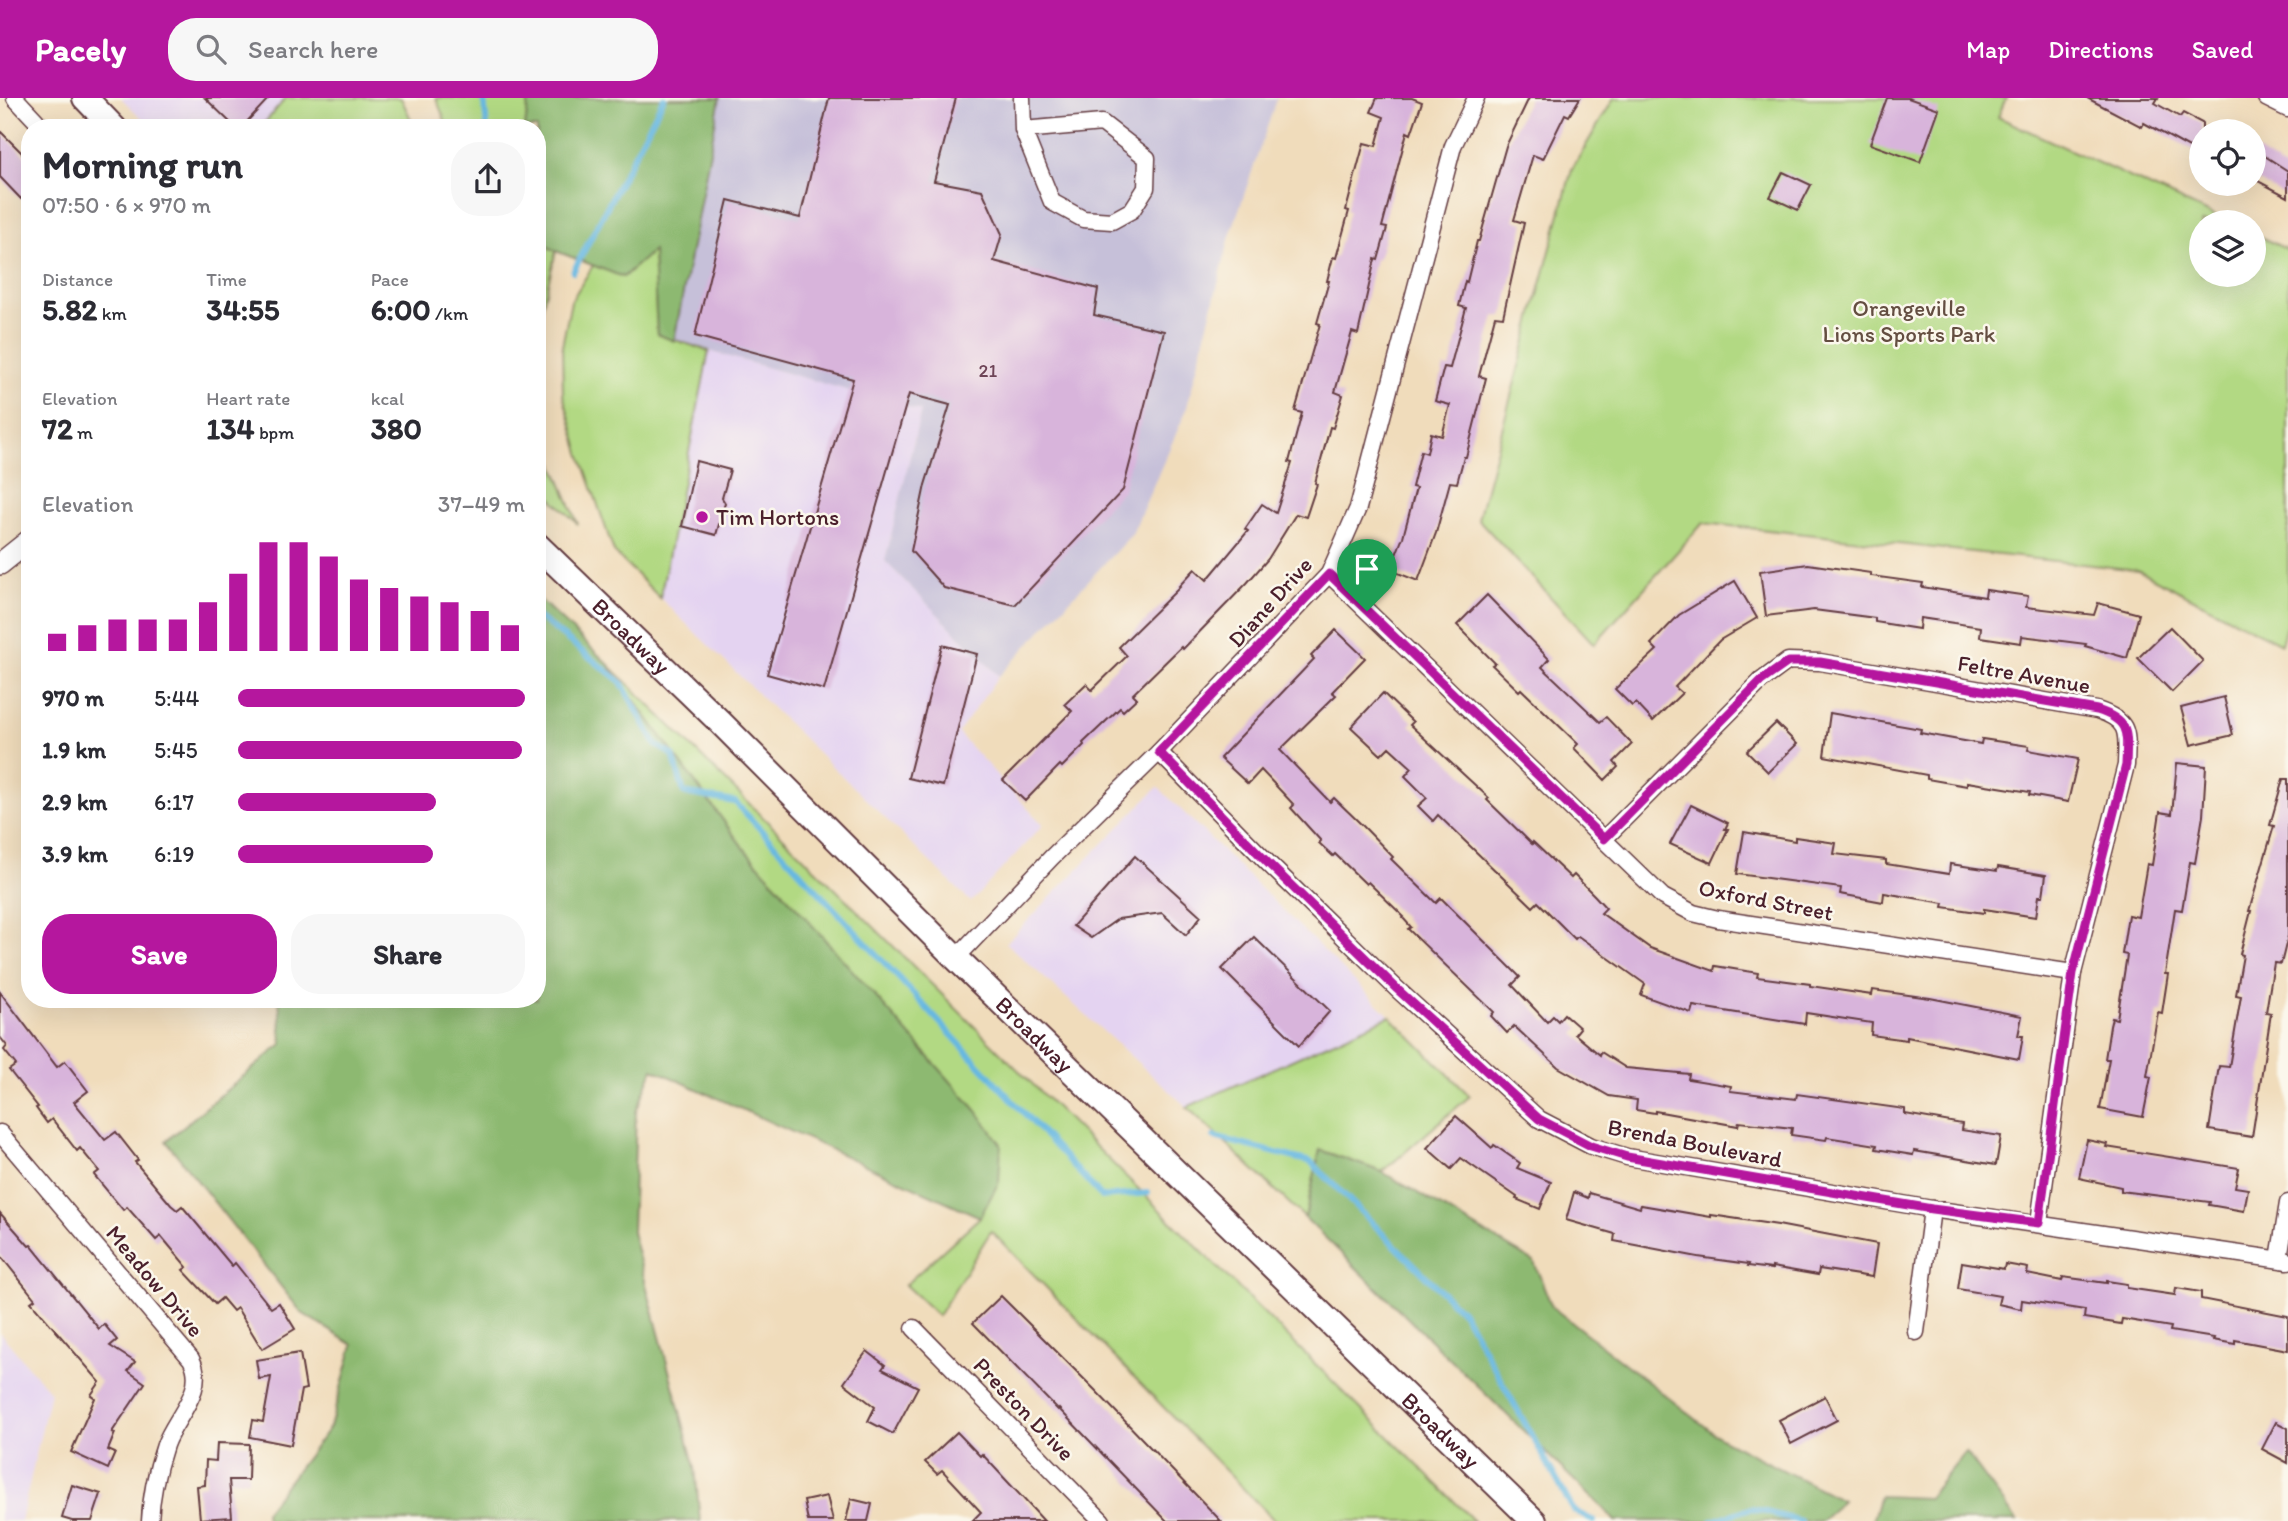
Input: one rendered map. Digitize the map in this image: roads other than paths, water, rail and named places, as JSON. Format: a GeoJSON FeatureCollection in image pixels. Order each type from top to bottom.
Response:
{"type":"FeatureCollection","features":[{"type":"Feature","properties":{"kind":"main road"},"geometry":{"type":"LineString","coordinates":[[85,98],[105,119]]}},
{"type":"Feature","properties":{"kind":"main road","name":"Broadway"},"geometry":{"type":"LineString","coordinates":[[546,554],[1534,1521]]}},
{"type":"Feature","properties":{"kind":"street"},"geometry":{"type":"LineString","coordinates":[[15,98],[35,119]]}},
{"type":"Feature","properties":{"kind":"street"},"geometry":{"type":"LineString","coordinates":[[1023,98],[1023,130],[1052,202],[1083,219],[1112,221],[1132,210],[1146,188],[1147,158],[1102,122],[1023,130]]}},
{"type":"Feature","properties":{"kind":"street","name":"Diane Drive"},"geometry":{"type":"LineString","coordinates":[[956,958],[1329,574],[1358,508],[1454,146],[1476,98]]}},
{"type":"Feature","properties":{"kind":"street"},"geometry":{"type":"LineString","coordinates":[[2266,98],[2288,109]]}},
{"type":"Feature","properties":{"kind":"street"},"geometry":{"type":"LineString","coordinates":[[0,564],[21,547]]}},
{"type":"Feature","properties":{"kind":"street","name":"Oxford Street"},"geometry":{"type":"LineString","coordinates":[[1329,574],[1663,897],[1693,913],[1717,919],[2073,973]]}},
{"type":"Feature","properties":{"kind":"street","name":"Feltre Avenue"},"geometry":{"type":"LineString","coordinates":[[1604,839],[1761,681],[1788,662],[1820,662],[2097,710],[2111,715],[2123,725],[2127,743],[2126,765],[2073,973],[2039,1223]]}},
{"type":"Feature","properties":{"kind":"street","name":"Brenda Boulevard"},"geometry":{"type":"LineString","coordinates":[[1159,752],[1397,989],[1539,1119],[1591,1146],[1627,1157],[1932,1209],[2283,1260]]}},
{"type":"Feature","properties":{"kind":"street","name":"Meadow Drive"},"geometry":{"type":"LineString","coordinates":[[0,1133],[182,1348],[197,1370],[196,1381],[187,1404],[166,1443],[151,1496],[150,1521]]}},
{"type":"Feature","properties":{"kind":"street"},"geometry":{"type":"LineString","coordinates":[[2283,1260],[2288,1203]]}},
{"type":"Feature","properties":{"kind":"street"},"geometry":{"type":"LineString","coordinates":[[1916,1332],[1932,1209]]}},
{"type":"Feature","properties":{"kind":"street","name":"Preston Drive"},"geometry":{"type":"LineString","coordinates":[[914,1328],[1102,1521]]}},
{"type":"Feature","properties":{"kind":"waterway"},"geometry":{"type":"LineString","coordinates":[[484,98],[486,119]]}},
{"type":"Feature","properties":{"kind":"waterway"},"geometry":{"type":"LineString","coordinates":[[573,272],[664,98]]}},
{"type":"Feature","properties":{"kind":"waterway"},"geometry":{"type":"LineString","coordinates":[[546,623],[621,682],[656,745],[673,755],[684,793],[735,802],[1102,1197],[1148,1193]]}},
{"type":"Feature","properties":{"kind":"waterway"},"geometry":{"type":"LineString","coordinates":[[1214,1137],[1311,1162],[1464,1314],[1574,1511],[1594,1521]]}},
{"type":"Feature","properties":{"kind":"waterway"},"geometry":{"type":"LineString","coordinates":[[1712,1521],[1751,1508],[1800,1521]]}},
{"type":"Feature","properties":{"kind":"place","name":"Tim Hortons"},"geometry":{"type":"Point","coordinates":[702,517]}},
{"type":"Feature","properties":{"kind":"park label","name":"Orangeville Lions Sports Park"},"geometry":{"type":"Point","coordinates":[1909,321]}}]}
